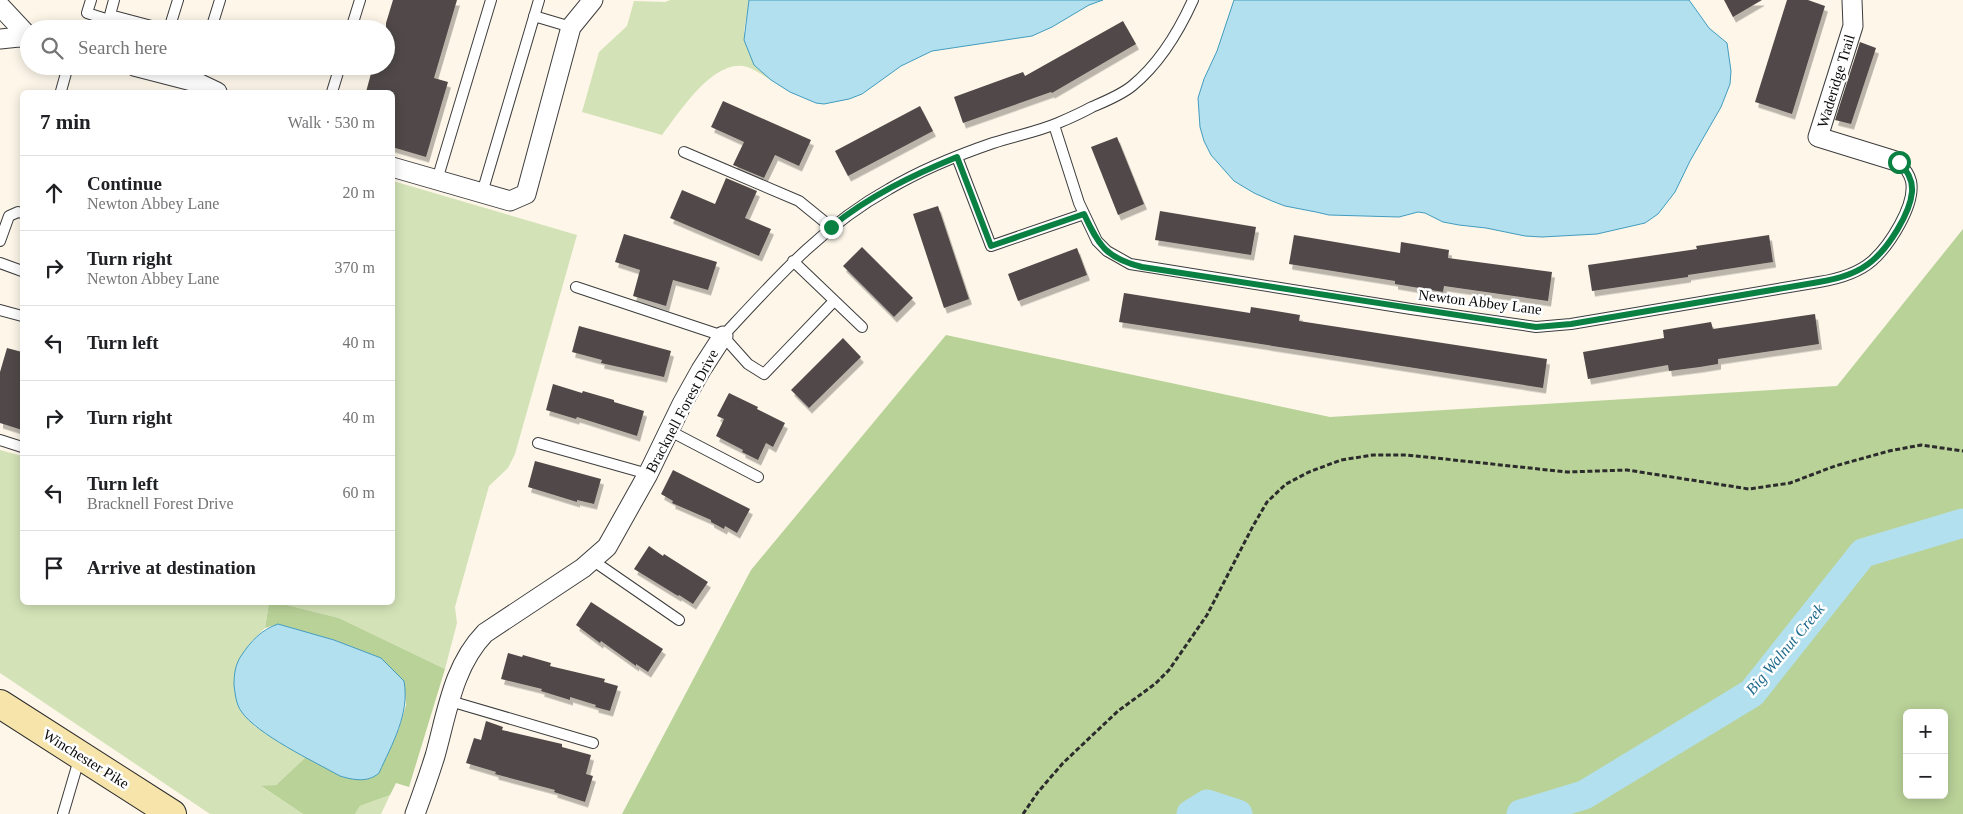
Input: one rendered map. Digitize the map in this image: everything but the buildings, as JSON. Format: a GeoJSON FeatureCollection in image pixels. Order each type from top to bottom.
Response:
{"type":"FeatureCollection","features":[{"type":"Feature","properties":{"kind":"main road","name":"Winchester Pike"},"geometry":{"type":"LineString","coordinates":[[1,707],[81,755],[172,814]]}},
{"type":"Feature","properties":{"kind":"street"},"geometry":{"type":"LineString","coordinates":[[395,168],[510,201],[526,194],[571,27],[593,0]]}},
{"type":"Feature","properties":{"kind":"street","name":"Waderidge Trail"},"geometry":{"type":"LineString","coordinates":[[1852,0],[1853,26],[1818,138],[1899,162]]}},
{"type":"Feature","properties":{"kind":"street"},"geometry":{"type":"LineString","coordinates":[[0,6],[20,28]]}},
{"type":"Feature","properties":{"kind":"street"},"geometry":{"type":"LineString","coordinates":[[0,39],[20,37]]}},
{"type":"Feature","properties":{"kind":"street"},"geometry":{"type":"LineString","coordinates":[[174,75],[197,80],[214,90]]}},
{"type":"Feature","properties":{"kind":"street","name":"Bracknell Forest Drive"},"geometry":{"type":"LineString","coordinates":[[415,814],[434,758],[455,684],[473,646],[484,633],[592,560],[606,547],[648,474],[701,370],[723,336]]}},
{"type":"Feature","properties":{"kind":"lane"},"geometry":{"type":"LineString","coordinates":[[91,0],[87,13],[105,20]]}},
{"type":"Feature","properties":{"kind":"lane"},"geometry":{"type":"LineString","coordinates":[[108,20],[114,0]]}},
{"type":"Feature","properties":{"kind":"lane"},"geometry":{"type":"LineString","coordinates":[[172,20],[178,0]]}},
{"type":"Feature","properties":{"kind":"lane"},"geometry":{"type":"LineString","coordinates":[[214,20],[220,0]]}},
{"type":"Feature","properties":{"kind":"lane"},"geometry":{"type":"LineString","coordinates":[[354,20],[360,0]]}},
{"type":"Feature","properties":{"kind":"lane"},"geometry":{"type":"LineString","coordinates":[[437,180],[490,0]]}},
{"type":"Feature","properties":{"kind":"lane"},"geometry":{"type":"LineString","coordinates":[[482,193],[538,0]]}},
{"type":"Feature","properties":{"kind":"lane","name":"Bracknell Forest Drive"},"geometry":{"type":"LineString","coordinates":[[723,336],[793,261],[846,215],[925,170],[992,144],[1054,124],[1106,102],[1132,86],[1160,57],[1182,26],[1193,0]]}},
{"type":"Feature","properties":{"kind":"lane"},"geometry":{"type":"LineString","coordinates":[[534,16],[571,27]]}},
{"type":"Feature","properties":{"kind":"lane"},"geometry":{"type":"LineString","coordinates":[[63,90],[66,75]]}},
{"type":"Feature","properties":{"kind":"lane"},"geometry":{"type":"LineString","coordinates":[[333,90],[337,75]]}},
{"type":"Feature","properties":{"kind":"lane","name":"Newton Abbey Lane"},"geometry":{"type":"LineString","coordinates":[[1054,124],[1084,214],[1097,241],[1118,259],[1142,267],[1536,327],[1571,324],[1810,284],[1854,273],[1872,261],[1888,243],[1901,222],[1910,201],[1911,181],[1907,170],[1899,162]]}},
{"type":"Feature","properties":{"kind":"lane"},"geometry":{"type":"LineString","coordinates":[[684,152],[799,201],[831,227]]}},
{"type":"Feature","properties":{"kind":"lane"},"geometry":{"type":"LineString","coordinates":[[957,157],[991,246],[1084,214]]}},
{"type":"Feature","properties":{"kind":"lane"},"geometry":{"type":"LineString","coordinates":[[0,241],[9,216],[20,212]]}},
{"type":"Feature","properties":{"kind":"lane"},"geometry":{"type":"LineString","coordinates":[[793,261],[862,327]]}},
{"type":"Feature","properties":{"kind":"lane"},"geometry":{"type":"LineString","coordinates":[[0,263],[20,270]]}},
{"type":"Feature","properties":{"kind":"lane"},"geometry":{"type":"LineString","coordinates":[[576,287],[723,336],[748,364],[764,374],[834,301]]}},
{"type":"Feature","properties":{"kind":"lane"},"geometry":{"type":"LineString","coordinates":[[0,310],[20,315]]}},
{"type":"Feature","properties":{"kind":"lane"},"geometry":{"type":"LineString","coordinates":[[670,431],[758,477]]}},
{"type":"Feature","properties":{"kind":"lane"},"geometry":{"type":"LineString","coordinates":[[0,440],[20,446]]}},
{"type":"Feature","properties":{"kind":"lane"},"geometry":{"type":"LineString","coordinates":[[538,443],[648,474]]}},
{"type":"Feature","properties":{"kind":"lane"},"geometry":{"type":"LineString","coordinates":[[592,560],[679,620]]}},
{"type":"Feature","properties":{"kind":"lane"},"geometry":{"type":"LineString","coordinates":[[450,701],[593,743]]}},
{"type":"Feature","properties":{"kind":"lane"},"geometry":{"type":"LineString","coordinates":[[63,814],[81,755]]}},
{"type":"Feature","properties":{"kind":"path"},"geometry":{"type":"LineString","coordinates":[[1023,814],[1038,792],[1063,763],[1118,711],[1155,684],[1169,670],[1207,615],[1267,502],[1286,484],[1310,472],[1349,459],[1373,455],[1407,455],[1567,472],[1627,470],[1749,489],[1790,483],[1834,466],[1921,445],[1963,451]]}},
{"type":"Feature","properties":{"kind":"green space"},"geometry":{"type":"Polygon","coordinates":[[[670,0],[749,0],[744,31],[754,65],[771,80],[747,67],[735,66],[722,70],[699,89],[662,135],[582,112],[599,52],[627,26],[634,1],[665,2],[670,0]]]}},
{"type":"Feature","properties":{"kind":"green space"},"geometry":{"type":"Polygon","coordinates":[[[395,182],[577,235],[515,454],[508,468],[489,486],[455,607],[457,623],[445,669],[339,618],[287,605],[395,605],[395,182]]]}},
{"type":"Feature","properties":{"kind":"green space"},"geometry":{"type":"Polygon","coordinates":[[[1963,229],[1963,814],[622,814],[751,570],[946,335],[1330,417],[1837,386],[1963,229]]]}},
{"type":"Feature","properties":{"kind":"green space"},"geometry":{"type":"Polygon","coordinates":[[[0,450],[20,455],[20,605],[269,605],[265,628],[250,643],[254,726],[306,757],[276,785],[262,787],[303,814],[210,814],[0,673],[0,450]]]}},
{"type":"Feature","properties":{"kind":"green space"},"geometry":{"type":"Polygon","coordinates":[[[269,605],[287,605],[339,618],[445,669],[409,787],[396,783],[390,795],[360,806],[355,814],[303,814],[261,786],[276,785],[306,757],[350,779],[370,779],[379,773],[399,729],[406,705],[404,681],[381,658],[334,640],[278,624],[265,628],[269,605]]]}},
{"type":"Feature","properties":{"kind":"green space"},"geometry":{"type":"Polygon","coordinates":[[[390,795],[381,814],[355,814],[360,806],[390,795]]]}},
{"type":"Feature","properties":{"kind":"water"},"geometry":{"type":"Polygon","coordinates":[[[749,0],[1103,0],[1089,5],[1052,27],[1032,36],[932,51],[901,66],[862,94],[849,99],[824,104],[816,103],[790,92],[771,80],[754,65],[744,40],[749,0]]]}},
{"type":"Feature","properties":{"kind":"water"},"geometry":{"type":"Polygon","coordinates":[[[1234,0],[1689,0],[1709,28],[1727,43],[1731,71],[1730,84],[1721,107],[1690,161],[1675,192],[1658,214],[1645,223],[1597,234],[1542,237],[1525,236],[1443,222],[1425,213],[1418,212],[1399,217],[1329,215],[1285,206],[1254,193],[1234,181],[1211,155],[1204,141],[1200,127],[1198,98],[1204,79],[1217,51],[1234,0]]]}},
{"type":"Feature","properties":{"kind":"water"},"geometry":{"type":"Polygon","coordinates":[[[278,624],[334,640],[381,658],[404,681],[404,705],[399,728],[379,773],[375,776],[360,780],[340,776],[272,738],[249,720],[239,708],[234,685],[237,663],[257,637],[266,629],[278,624]]]}},
{"type":"Feature","properties":{"kind":"waterway","name":"Big Walnut Creek"},"geometry":{"type":"LineString","coordinates":[[1521,814],[1584,795],[1752,693],[1863,553],[1963,523]]}},
{"type":"Feature","properties":{"kind":"waterway","name":"Big Walnut Creek"},"geometry":{"type":"LineString","coordinates":[[1191,814],[1207,804],[1238,814]]}},
{"type":"Feature","properties":{"kind":"route"},"geometry":{"type":"LineString","coordinates":[[831,227],[846,215],[889,189],[925,170],[957,157],[991,246],[1084,214],[1097,241],[1107,251],[1118,259],[1142,267],[1536,327],[1571,324],[1832,280],[1854,273],[1872,261],[1888,243],[1901,222],[1910,201],[1911,181],[1907,170],[1899,162]]}}]}
